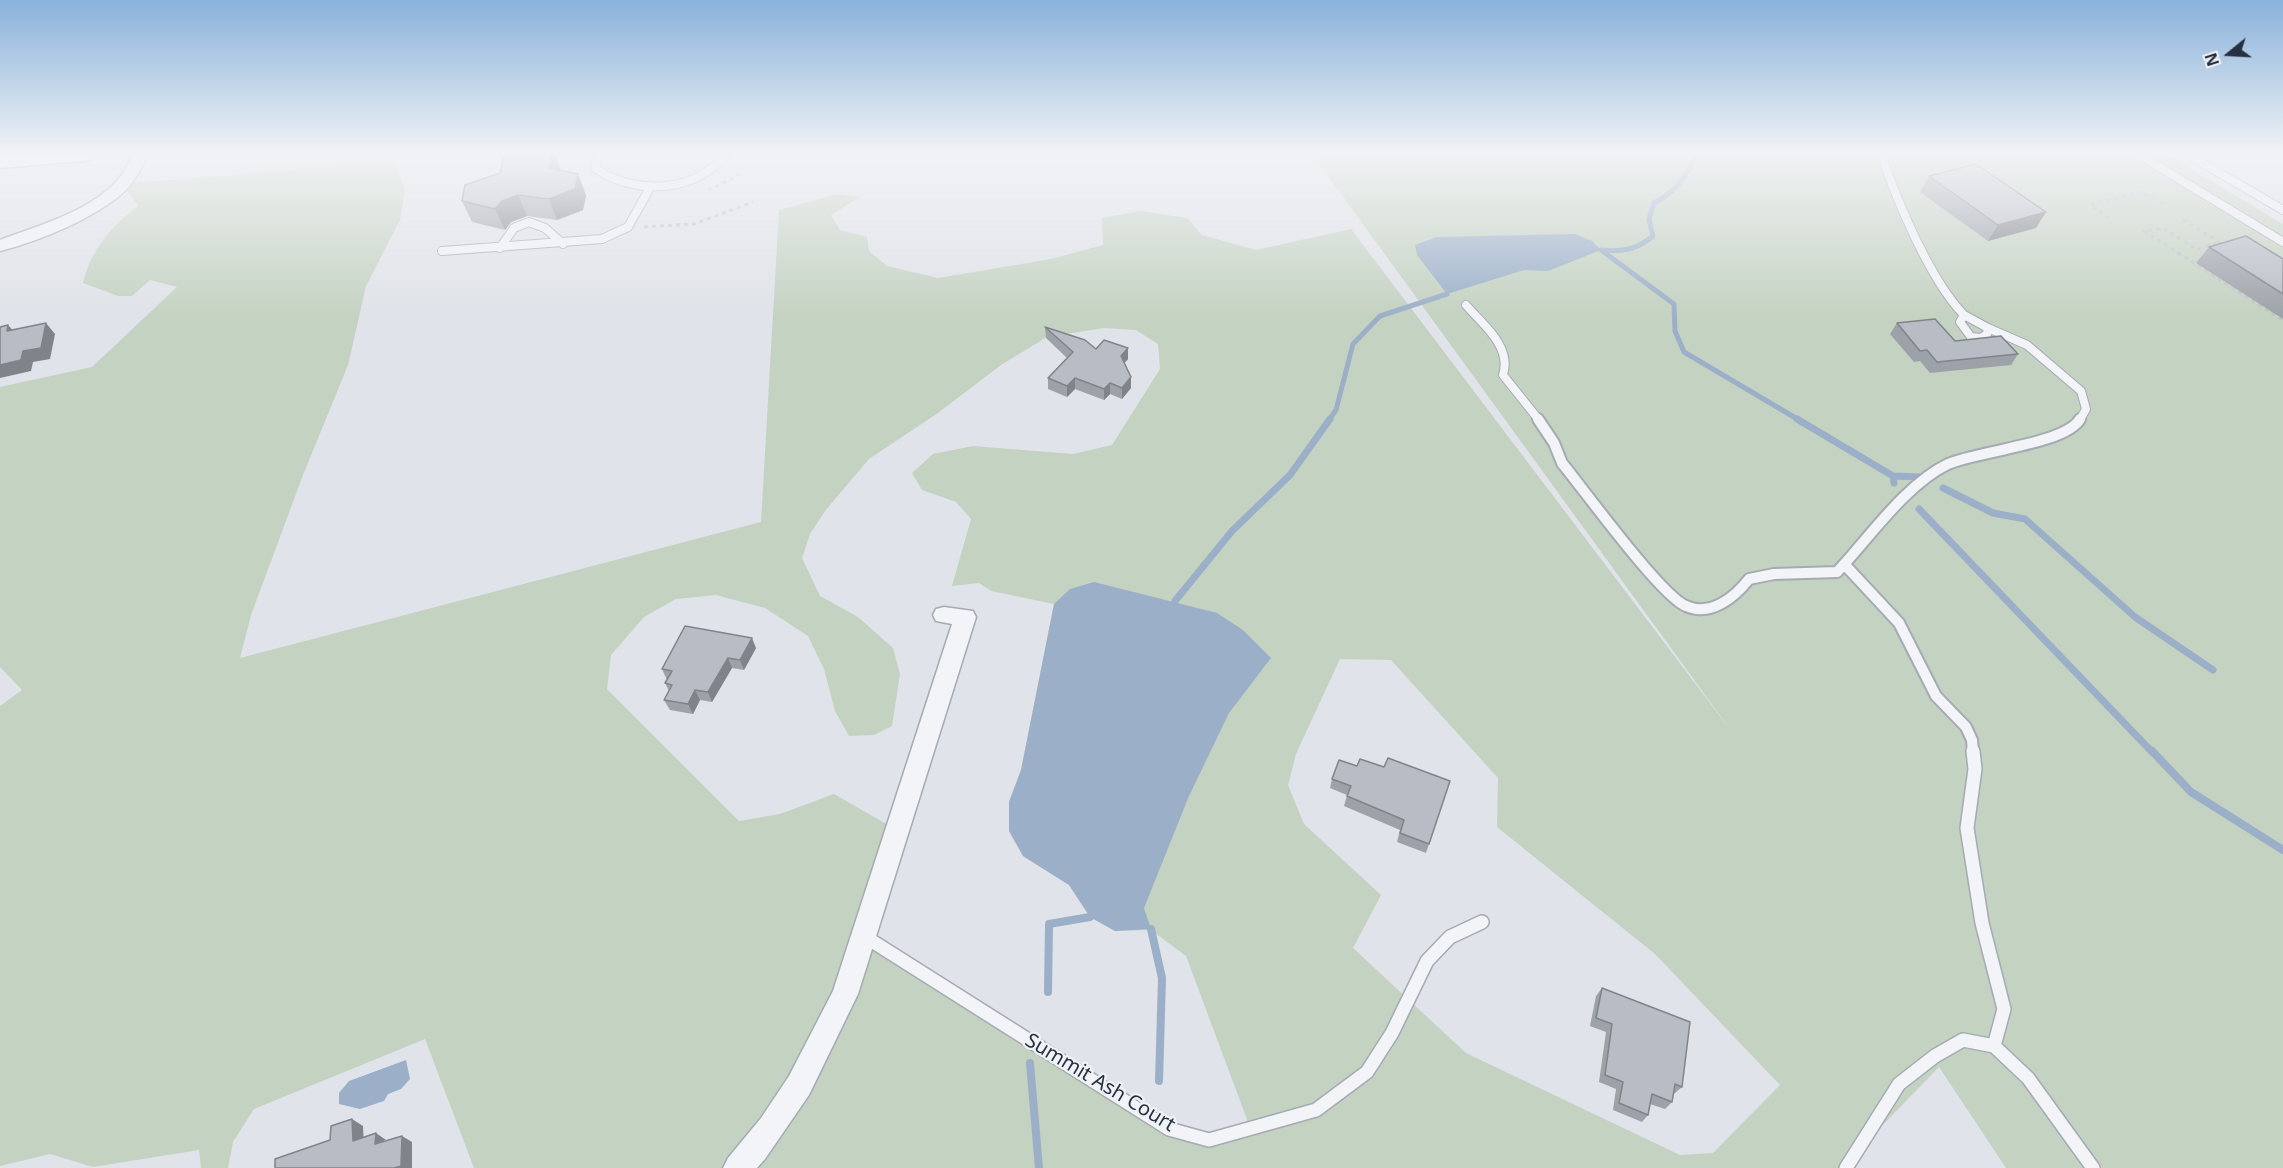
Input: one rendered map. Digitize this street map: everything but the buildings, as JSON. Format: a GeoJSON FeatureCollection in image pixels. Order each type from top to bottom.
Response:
{"type":"FeatureCollection","features":[{"type":"Feature","properties":{"kind":"street"},"geometry":{"type":"LineString","coordinates":[[0,246],[87,209]]}},
{"type":"Feature","properties":{"kind":"street"},"geometry":{"type":"LineString","coordinates":[[738,1168],[784,1109],[819,1052],[845,994],[965,617],[944,615]]}},
{"type":"Feature","properties":{"kind":"lane"},"geometry":{"type":"LineString","coordinates":[[442,250],[563,244],[602,239],[628,227],[638,209]]}},
{"type":"Feature","properties":{"kind":"lane"},"geometry":{"type":"LineString","coordinates":[[1467,305],[1507,354],[1508,366],[1503,375],[1536,415],[1554,442],[1562,463],[1662,586],[1685,606],[1702,610],[1736,596],[1749,579],[1774,574],[1822,575],[1837,572],[1918,484],[1949,464],[2055,436],[2077,425],[2086,409],[2081,391],[2027,345],[1988,328],[1979,320],[1964,315],[1935,273],[1906,209]]}},
{"type":"Feature","properties":{"kind":"lane"},"geometry":{"type":"LineString","coordinates":[[2228,209],[2283,242]]}},
{"type":"Feature","properties":{"kind":"lane"},"geometry":{"type":"LineString","coordinates":[[500,248],[510,229],[519,224],[533,223],[543,225],[563,244]]}},
{"type":"Feature","properties":{"kind":"lane"},"geometry":{"type":"LineString","coordinates":[[1964,315],[1959,322],[1971,337],[1981,338],[1987,334],[1988,328]]}},
{"type":"Feature","properties":{"kind":"lane"},"geometry":{"type":"LineString","coordinates":[[1845,565],[1899,623],[1913,656],[1936,696],[1966,727],[1972,740],[1975,770],[1967,828],[1982,923],[2004,1009],[1994,1046]]}},
{"type":"Feature","properties":{"kind":"lane","name":"Summit Ash Court"},"geometry":{"type":"LineString","coordinates":[[864,936],[1169,1129],[1209,1140],[1316,1110],[1367,1072],[1392,1033],[1427,961],[1450,937],[1482,922]]}},
{"type":"Feature","properties":{"kind":"lane"},"geometry":{"type":"LineString","coordinates":[[1846,1168],[1899,1084],[1935,1056],[1963,1040],[1994,1046],[2028,1078],[2093,1168]]}},
{"type":"Feature","properties":{"kind":"path"},"geometry":{"type":"LineString","coordinates":[[628,227],[694,224],[736,209]]}},
{"type":"Feature","properties":{"kind":"path"},"geometry":{"type":"LineString","coordinates":[[2095,209],[2109,218]]}},
{"type":"Feature","properties":{"kind":"path"},"geometry":{"type":"LineString","coordinates":[[2183,220],[2217,243],[2230,248]]}},
{"type":"Feature","properties":{"kind":"path"},"geometry":{"type":"LineString","coordinates":[[2217,243],[2196,249],[2163,228],[2144,231],[2283,320]]}},
{"type":"Feature","properties":{"kind":"green space"},"geometry":{"type":"Polygon","coordinates":[[[135,209],[402,209],[400,220],[366,286],[348,365],[303,475],[251,615],[240,658],[761,522],[779,210],[841,209],[831,215],[840,230],[867,237],[869,251],[887,266],[938,278],[1051,259],[1103,245],[1102,218],[1141,211],[1187,218],[1202,235],[1256,250],[1351,229],[1732,732],[1352,209],[2257,209],[2283,224],[2283,1168],[2006,1168],[1939,1067],[1841,1168],[474,1168],[425,1039],[254,1109],[233,1142],[228,1168],[201,1168],[199,1150],[93,1167],[50,1154],[0,1166],[0,706],[22,690],[0,667],[0,387],[92,367],[177,287],[150,280],[132,296],[118,296],[83,283],[91,260],[103,240],[135,209]],[[1104,328],[1047,337],[1001,365],[938,413],[869,459],[825,511],[810,534],[802,558],[820,596],[858,617],[893,648],[900,674],[892,726],[874,735],[849,736],[835,711],[824,669],[808,636],[765,608],[716,595],[676,599],[644,617],[611,655],[607,689],[739,821],[780,814],[834,794],[897,830],[864,936],[1169,1129],[1209,1140],[1251,1130],[1186,956],[1151,930],[1115,931],[1090,917],[1069,885],[1023,856],[1009,831],[1009,802],[1021,770],[1054,604],[991,591],[979,583],[952,586],[971,519],[956,502],[922,490],[912,473],[933,454],[973,446],[1073,454],[1112,445],[1160,369],[1158,344],[1136,330],[1104,328]],[[1340,659],[1296,754],[1288,785],[1304,824],[1381,895],[1353,948],[1466,1053],[1680,1155],[1713,1153],[1780,1085],[1655,954],[1497,827],[1498,778],[1391,660],[1340,659]]]}},
{"type":"Feature","properties":{"kind":"water"},"geometry":{"type":"Polygon","coordinates":[[[1575,234],[1592,241],[1601,250],[1548,271],[1524,270],[1447,294],[1417,255],[1415,245],[1437,237],[1575,234]]]}},
{"type":"Feature","properties":{"kind":"water"},"geometry":{"type":"Polygon","coordinates":[[[1094,582],[1217,613],[1243,630],[1271,658],[1229,713],[1189,796],[1144,908],[1151,929],[1115,931],[1090,917],[1069,885],[1023,856],[1009,831],[1009,802],[1021,770],[1054,604],[1070,589],[1094,582]]]}},
{"type":"Feature","properties":{"kind":"water"},"geometry":{"type":"Polygon","coordinates":[[[406,1060],[410,1079],[401,1089],[388,1094],[384,1101],[360,1109],[339,1104],[339,1093],[349,1081],[406,1060]]]}},
{"type":"Feature","properties":{"kind":"waterway"},"geometry":{"type":"LineString","coordinates":[[1652,209],[1649,219],[1653,236],[1628,249],[1601,250],[1674,304],[1675,331],[1684,352],[1799,420]]}},
{"type":"Feature","properties":{"kind":"waterway"},"geometry":{"type":"LineString","coordinates":[[1329,420],[1336,410],[1353,344],[1380,316],[1447,294]]}},
{"type":"Feature","properties":{"kind":"waterway"},"geometry":{"type":"LineString","coordinates":[[1175,601],[1232,531],[1290,475],[1330,419]]}},
{"type":"Feature","properties":{"kind":"waterway"},"geometry":{"type":"LineString","coordinates":[[1797,419],[1893,476]]}},
{"type":"Feature","properties":{"kind":"waterway"},"geometry":{"type":"LineString","coordinates":[[1893,476],[1920,477]]}},
{"type":"Feature","properties":{"kind":"waterway"},"geometry":{"type":"LineString","coordinates":[[1893,476],[1894,483]]}},
{"type":"Feature","properties":{"kind":"waterway"},"geometry":{"type":"LineString","coordinates":[[1943,488],[1993,513],[2025,519],[2135,617],[2213,670]]}},
{"type":"Feature","properties":{"kind":"waterway"},"geometry":{"type":"LineString","coordinates":[[1919,509],[2153,753]]}},
{"type":"Feature","properties":{"kind":"waterway"},"geometry":{"type":"LineString","coordinates":[[2152,751],[2191,792],[2283,850]]}},
{"type":"Feature","properties":{"kind":"waterway"},"geometry":{"type":"LineString","coordinates":[[1048,992],[1049,924],[1090,917]]}},
{"type":"Feature","properties":{"kind":"waterway"},"geometry":{"type":"LineString","coordinates":[[1151,929],[1162,978],[1159,1081]]}},
{"type":"Feature","properties":{"kind":"waterway"},"geometry":{"type":"LineString","coordinates":[[1030,1063],[1039,1168]]}}]}
